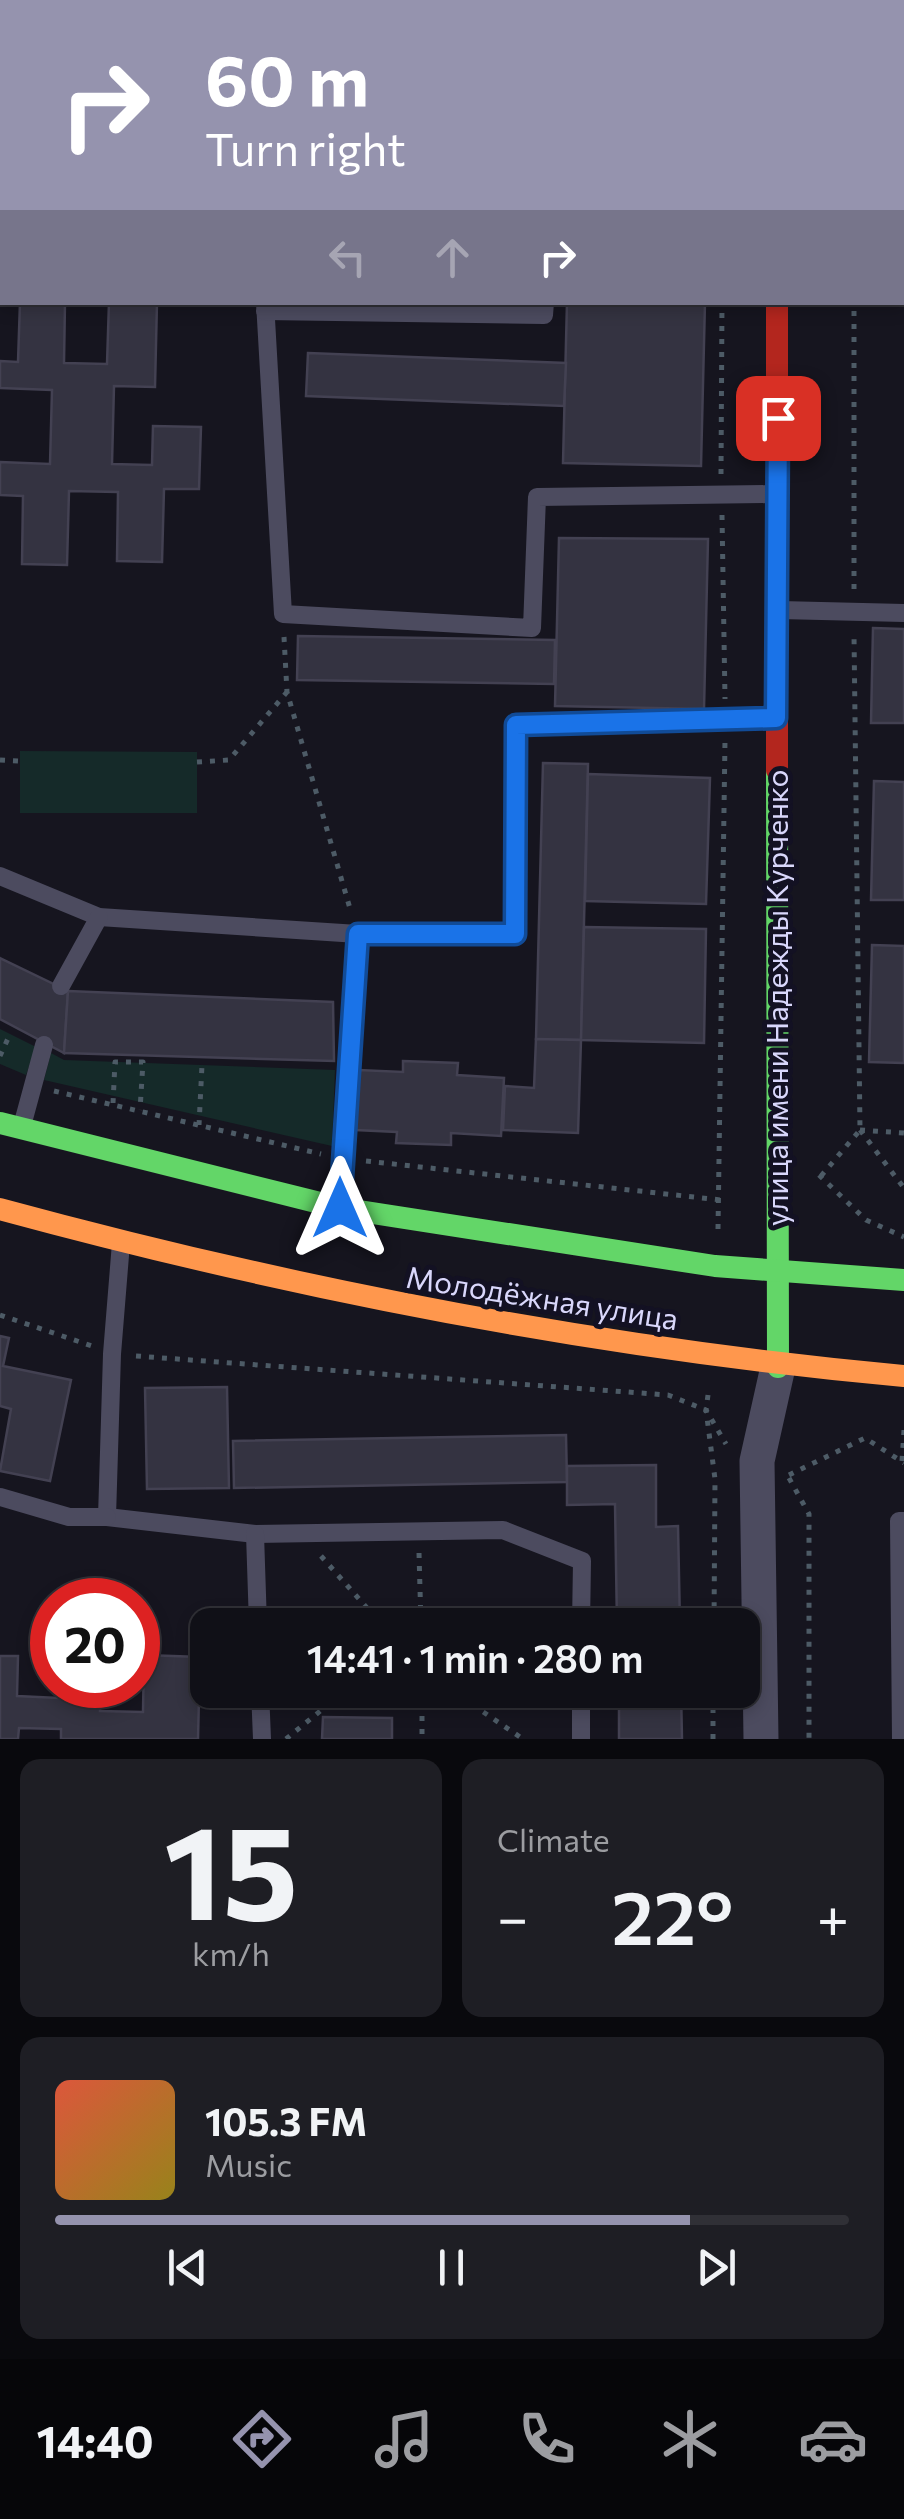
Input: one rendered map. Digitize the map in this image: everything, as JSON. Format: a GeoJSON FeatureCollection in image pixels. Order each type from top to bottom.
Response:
{"type":"FeatureCollection","features":[{"type":"Feature","properties":{"kind":"main road","name":"улица имени Надежды Курченко"},"geometry":{"type":"LineString","coordinates":[[777,305],[778,1367]]}},
{"type":"Feature","properties":{"kind":"main road","name":"Молодёжная улица"},"geometry":{"type":"LineString","coordinates":[[10,1126],[340,1208],[780,1274],[904,1280]]}},
{"type":"Feature","properties":{"kind":"main road","name":"Молодёжная улица"},"geometry":{"type":"LineString","coordinates":[[0,1209],[329,1294],[778,1367],[904,1376]]}},
{"type":"Feature","properties":{"kind":"street"},"geometry":{"type":"LineString","coordinates":[[761,1739],[778,1367]]}},
{"type":"Feature","properties":{"kind":"lane"},"geometry":{"type":"LineString","coordinates":[[545,305],[544,314],[265,307],[283,614],[532,628],[537,497],[778,494]]}},
{"type":"Feature","properties":{"kind":"lane"},"geometry":{"type":"LineString","coordinates":[[778,610],[904,614]]}},
{"type":"Feature","properties":{"kind":"lane"},"geometry":{"type":"LineString","coordinates":[[0,876],[99,917],[358,934],[515,934],[516,725],[776,718]]}},
{"type":"Feature","properties":{"kind":"lane"},"geometry":{"type":"LineString","coordinates":[[61,986],[99,917]]}},
{"type":"Feature","properties":{"kind":"lane"},"geometry":{"type":"LineString","coordinates":[[340,1208],[358,934]]}},
{"type":"Feature","properties":{"kind":"lane"},"geometry":{"type":"LineString","coordinates":[[10,1126],[44,1045]]}},
{"type":"Feature","properties":{"kind":"lane"},"geometry":{"type":"LineString","coordinates":[[107,1517],[112,1354],[121,1243]]}},
{"type":"Feature","properties":{"kind":"lane"},"geometry":{"type":"LineString","coordinates":[[0,1497],[70,1517],[107,1517],[255,1534],[502,1530],[582,1560],[581,1608]]}},
{"type":"Feature","properties":{"kind":"lane"},"geometry":{"type":"LineString","coordinates":[[901,1739],[900,1521],[904,1521]]}},
{"type":"Feature","properties":{"kind":"lane"},"geometry":{"type":"LineString","coordinates":[[255,1534],[257,1608]]}},
{"type":"Feature","properties":{"kind":"lane"},"geometry":{"type":"LineString","coordinates":[[261,1708],[262,1739]]}},
{"type":"Feature","properties":{"kind":"lane"},"geometry":{"type":"LineString","coordinates":[[580,1708],[581,1739]]}},
{"type":"Feature","properties":{"kind":"path"},"geometry":{"type":"LineString","coordinates":[[721,1200],[726,719],[722,305]]}},
{"type":"Feature","properties":{"kind":"path"},"geometry":{"type":"LineString","coordinates":[[854,305],[860,1130],[904,1188]]}},
{"type":"Feature","properties":{"kind":"path"},"geometry":{"type":"LineString","coordinates":[[283,614],[287,692],[358,934]]}},
{"type":"Feature","properties":{"kind":"path"},"geometry":{"type":"LineString","coordinates":[[197,762],[229,760],[287,692]]}},
{"type":"Feature","properties":{"kind":"path"},"geometry":{"type":"LineString","coordinates":[[0,760],[20,760]]}},
{"type":"Feature","properties":{"kind":"path"},"geometry":{"type":"LineString","coordinates":[[0,1056],[10,1034]]}},
{"type":"Feature","properties":{"kind":"path"},"geometry":{"type":"LineString","coordinates":[[112,1104],[115,1062],[142,1062],[140,1110]]}},
{"type":"Feature","properties":{"kind":"path"},"geometry":{"type":"LineString","coordinates":[[200,1125],[202,1065]]}},
{"type":"Feature","properties":{"kind":"path"},"geometry":{"type":"LineString","coordinates":[[860,1130],[904,1132]]}},
{"type":"Feature","properties":{"kind":"path"},"geometry":{"type":"LineString","coordinates":[[820,1176],[860,1130]]}},
{"type":"Feature","properties":{"kind":"path"},"geometry":{"type":"LineString","coordinates":[[0,1316],[112,1354],[668,1395],[706,1410],[729,1448],[772,1469],[809,1514],[809,1739]]}},
{"type":"Feature","properties":{"kind":"path"},"geometry":{"type":"LineString","coordinates":[[706,1410],[715,1479],[714,1608]]}},
{"type":"Feature","properties":{"kind":"path"},"geometry":{"type":"LineString","coordinates":[[903,1463],[904,1430]]}},
{"type":"Feature","properties":{"kind":"path"},"geometry":{"type":"LineString","coordinates":[[772,1469],[864,1438],[903,1463]]}},
{"type":"Feature","properties":{"kind":"path"},"geometry":{"type":"LineString","coordinates":[[418,1530],[420,1608]]}},
{"type":"Feature","properties":{"kind":"path"},"geometry":{"type":"LineString","coordinates":[[299,1532],[367,1608]]}},
{"type":"Feature","properties":{"kind":"path"},"geometry":{"type":"LineString","coordinates":[[286,1739],[324,1708]]}},
{"type":"Feature","properties":{"kind":"path"},"geometry":{"type":"LineString","coordinates":[[422,1708],[422,1739]]}},
{"type":"Feature","properties":{"kind":"path"},"geometry":{"type":"LineString","coordinates":[[478,1708],[524,1739]]}},
{"type":"Feature","properties":{"kind":"path"},"geometry":{"type":"LineString","coordinates":[[713,1708],[713,1739]]}},
{"type":"Feature","properties":{"kind":"green space"},"geometry":{"type":"Polygon","coordinates":[[[20,751],[197,752],[197,813],[20,813],[20,751]]]}},
{"type":"Feature","properties":{"kind":"green space"},"geometry":{"type":"Polygon","coordinates":[[[0,1029],[36,1047],[26,1075],[0,1064],[0,1029]]]}},
{"type":"Feature","properties":{"kind":"green space"},"geometry":{"type":"Polygon","coordinates":[[[51,1053],[64,1060],[335,1070],[332,1146],[44,1080],[51,1053]]]}},
{"type":"Feature","properties":{"kind":"building"},"geometry":{"type":"Polygon","coordinates":[[[20,305],[65,305],[64,363],[107,364],[109,305],[157,305],[155,387],[114,386],[112,464],[152,465],[153,426],[201,427],[199,489],[164,489],[162,562],[117,561],[118,492],[69,491],[67,565],[22,564],[23,496],[0,495],[0,462],[50,464],[52,390],[0,388],[0,361],[18,362],[20,305]]]}},
{"type":"Feature","properties":{"kind":"building"},"geometry":{"type":"Polygon","coordinates":[[[567,305],[705,305],[701,466],[563,463],[567,305]]]}},
{"type":"Feature","properties":{"kind":"building"},"geometry":{"type":"Polygon","coordinates":[[[308,353],[566,363],[564,406],[306,396],[308,353]]]}},
{"type":"Feature","properties":{"kind":"building"},"geometry":{"type":"Polygon","coordinates":[[[559,538],[708,539],[704,709],[555,706],[559,538]]]}},
{"type":"Feature","properties":{"kind":"building"},"geometry":{"type":"Polygon","coordinates":[[[873,628],[904,629],[904,723],[871,723],[873,628]]]}},
{"type":"Feature","properties":{"kind":"building"},"geometry":{"type":"Polygon","coordinates":[[[298,636],[555,640],[554,684],[297,680],[298,636]]]}},
{"type":"Feature","properties":{"kind":"building"},"geometry":{"type":"Polygon","coordinates":[[[543,763],[588,764],[581,1040],[536,1039],[543,763]]]}},
{"type":"Feature","properties":{"kind":"building"},"geometry":{"type":"Polygon","coordinates":[[[588,774],[710,778],[706,904],[585,901],[588,774]]]}},
{"type":"Feature","properties":{"kind":"building"},"geometry":{"type":"Polygon","coordinates":[[[874,781],[904,782],[904,900],[871,900],[874,781]]]}},
{"type":"Feature","properties":{"kind":"building"},"geometry":{"type":"Polygon","coordinates":[[[584,927],[706,929],[704,1043],[581,1040],[584,927]]]}},
{"type":"Feature","properties":{"kind":"building"},"geometry":{"type":"Polygon","coordinates":[[[872,945],[904,946],[904,1063],[869,1062],[872,945]]]}},
{"type":"Feature","properties":{"kind":"building"},"geometry":{"type":"Polygon","coordinates":[[[0,958],[68,991],[64,1053],[0,1019],[0,958]]]}},
{"type":"Feature","properties":{"kind":"building"},"geometry":{"type":"Polygon","coordinates":[[[68,991],[333,1002],[334,1061],[64,1053],[68,991]]]}},
{"type":"Feature","properties":{"kind":"building"},"geometry":{"type":"Polygon","coordinates":[[[536,1039],[581,1040],[578,1133],[503,1130],[505,1086],[534,1088],[536,1039]]]}},
{"type":"Feature","properties":{"kind":"building"},"geometry":{"type":"Polygon","coordinates":[[[403,1061],[458,1063],[457,1075],[504,1078],[501,1136],[451,1133],[451,1145],[396,1143],[397,1132],[356,1130],[359,1070],[403,1072],[403,1061]]]}},
{"type":"Feature","properties":{"kind":"building"},"geometry":{"type":"Polygon","coordinates":[[[0,1336],[9,1338],[3,1366],[71,1380],[50,1481],[0,1471],[11,1409],[0,1406],[0,1336]]]}},
{"type":"Feature","properties":{"kind":"building"},"geometry":{"type":"Polygon","coordinates":[[[227,1387],[229,1488],[147,1489],[145,1388],[227,1387]]]}},
{"type":"Feature","properties":{"kind":"building"},"geometry":{"type":"Polygon","coordinates":[[[566,1435],[567,1482],[234,1488],[233,1441],[566,1435]]]}},
{"type":"Feature","properties":{"kind":"building"},"geometry":{"type":"Polygon","coordinates":[[[656,1465],[656,1527],[678,1526],[680,1608],[617,1608],[615,1504],[567,1505],[567,1466],[656,1465]]]}},
{"type":"Feature","properties":{"kind":"building"},"geometry":{"type":"Polygon","coordinates":[[[0,1656],[18,1656],[17,1696],[30,1697],[30,1708],[143,1712],[143,1708],[160,1708],[160,1656],[190,1657],[190,1708],[199,1708],[198,1739],[61,1739],[61,1729],[19,1728],[18,1739],[0,1739],[0,1656]]]}},
{"type":"Feature","properties":{"kind":"building"},"geometry":{"type":"Polygon","coordinates":[[[619,1708],[681,1708],[682,1739],[619,1739],[619,1708]]]}},
{"type":"Feature","properties":{"kind":"building"},"geometry":{"type":"Polygon","coordinates":[[[323,1717],[392,1718],[392,1739],[322,1739],[323,1717]]]}},
{"type":"Feature","properties":{"kind":"traffic: fast"},"geometry":{"type":"LineString","coordinates":[[777,770],[778,1367]]}},
{"type":"Feature","properties":{"kind":"traffic: fast"},"geometry":{"type":"LineString","coordinates":[[0,1123],[340,1208],[715,1266],[904,1280]]}},
{"type":"Feature","properties":{"kind":"traffic: slow"},"geometry":{"type":"LineString","coordinates":[[0,1209],[224,1265],[448,1312],[675,1349],[904,1376]]}},
{"type":"Feature","properties":{"kind":"traffic: jam"},"geometry":{"type":"LineString","coordinates":[[777,305],[777,770]]}},
{"type":"Feature","properties":{"kind":"route"},"geometry":{"type":"LineString","coordinates":[[340,1208],[340,1158],[358,934],[515,934],[516,725],[776,718],[778,418]]}}]}
